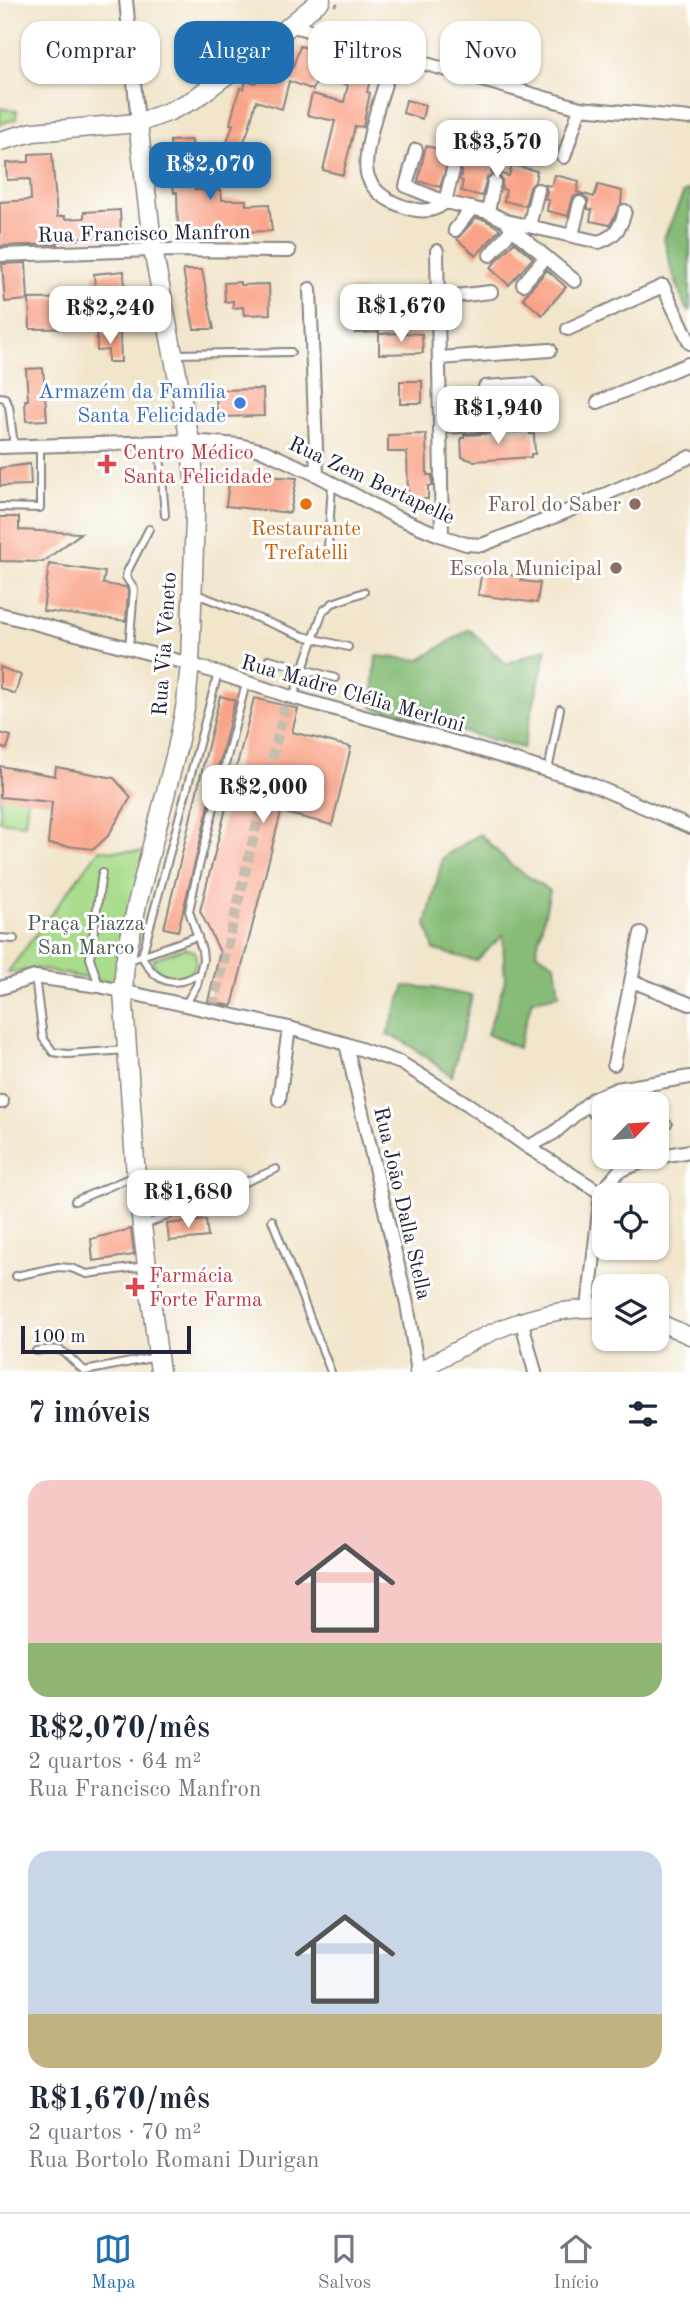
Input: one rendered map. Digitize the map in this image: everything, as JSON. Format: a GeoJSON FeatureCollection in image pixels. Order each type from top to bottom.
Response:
{"type":"FeatureCollection","features":[{"type":"Feature","properties":{"kind":"main road"},"geometry":{"type":"LineString","coordinates":[[294,23],[327,4]]}},
{"type":"Feature","properties":{"kind":"main road"},"geometry":{"type":"LineString","coordinates":[[0,141],[33,132],[138,123],[168,113],[213,84]]}},
{"type":"Feature","properties":{"kind":"main road","name":"Rua Via Vêneto"},"geometry":{"type":"LineString","coordinates":[[138,123],[153,250],[190,441],[195,486],[190,664],[186,703],[177,750],[140,892],[134,959],[123,991],[136,1176],[159,1364]]}},
{"type":"Feature","properties":{"kind":"street","name":"Rua Via Vêneto"},"geometry":{"type":"LineString","coordinates":[[126,0],[138,123]]}},
{"type":"Feature","properties":{"kind":"street"},"geometry":{"type":"LineString","coordinates":[[426,66],[580,108],[690,118]]}},
{"type":"Feature","properties":{"kind":"street"},"geometry":{"type":"LineString","coordinates":[[386,84],[367,153],[366,174],[373,187],[391,202],[420,212],[434,209],[445,202],[453,170]]}},
{"type":"Feature","properties":{"kind":"street"},"geometry":{"type":"LineString","coordinates":[[564,157],[580,108]]}},
{"type":"Feature","properties":{"kind":"street"},"geometry":{"type":"LineString","coordinates":[[416,150],[406,186],[445,202],[488,212],[509,225],[575,281]]}},
{"type":"Feature","properties":{"kind":"street"},"geometry":{"type":"LineString","coordinates":[[488,212],[494,182]]}},
{"type":"Feature","properties":{"kind":"street"},"geometry":{"type":"LineString","coordinates":[[529,226],[538,190]]}},
{"type":"Feature","properties":{"kind":"street"},"geometry":{"type":"LineString","coordinates":[[572,235],[580,203]]}},
{"type":"Feature","properties":{"kind":"street"},"geometry":{"type":"LineString","coordinates":[[455,230],[472,208]]}},
{"type":"Feature","properties":{"kind":"street"},"geometry":{"type":"LineString","coordinates":[[509,225],[529,226],[599,242],[611,238],[621,226],[625,211]]}},
{"type":"Feature","properties":{"kind":"street"},"geometry":{"type":"LineString","coordinates":[[490,255],[509,225]]}},
{"type":"Feature","properties":{"kind":"street","name":"Rua Francisco Manfron"},"geometry":{"type":"LineString","coordinates":[[0,255],[153,250],[289,251]]}},
{"type":"Feature","properties":{"kind":"street"},"geometry":{"type":"LineString","coordinates":[[437,251],[442,536]]}},
{"type":"Feature","properties":{"kind":"street"},"geometry":{"type":"LineString","coordinates":[[523,284],[546,257]]}},
{"type":"Feature","properties":{"kind":"street"},"geometry":{"type":"LineString","coordinates":[[568,329],[663,286],[690,343],[689,366],[598,402]]}},
{"type":"Feature","properties":{"kind":"street"},"geometry":{"type":"LineString","coordinates":[[310,289],[317,475]]}},
{"type":"Feature","properties":{"kind":"street"},"geometry":{"type":"LineString","coordinates":[[438,298],[491,292]]}},
{"type":"Feature","properties":{"kind":"street"},"geometry":{"type":"LineString","coordinates":[[440,358],[550,350]]}},
{"type":"Feature","properties":{"kind":"street"},"geometry":{"type":"LineString","coordinates":[[440,427],[538,422],[535,386],[485,387]]}},
{"type":"Feature","properties":{"kind":"street","name":"Rua Zem Bertapelle"},"geometry":{"type":"LineString","coordinates":[[0,447],[190,441],[239,445],[264,451],[317,475],[396,517],[442,536],[466,544],[482,545],[690,457]]}},
{"type":"Feature","properties":{"kind":"street","name":"Rua Madre Clélia Merloni"},"geometry":{"type":"LineString","coordinates":[[0,614],[190,664],[293,698],[454,742],[587,783],[690,827]]}},
{"type":"Feature","properties":{"kind":"street"},"geometry":{"type":"LineString","coordinates":[[614,1064],[641,933]]}},
{"type":"Feature","properties":{"kind":"street"},"geometry":{"type":"LineString","coordinates":[[0,988],[35,977],[99,986],[289,1028],[345,1044],[401,1063],[592,1187]]}},
{"type":"Feature","properties":{"kind":"street"},"geometry":{"type":"LineString","coordinates":[[632,981],[690,1004]]}},
{"type":"Feature","properties":{"kind":"street"},"geometry":{"type":"LineString","coordinates":[[279,1100],[289,1028]]}},
{"type":"Feature","properties":{"kind":"street","name":"Rua João Dalla Stella"},"geometry":{"type":"LineString","coordinates":[[345,1044],[407,1304],[418,1372]]}},
{"type":"Feature","properties":{"kind":"street"},"geometry":{"type":"LineString","coordinates":[[528,1147],[554,1133],[593,1099],[617,1089],[690,1077]]}},
{"type":"Feature","properties":{"kind":"street"},"geometry":{"type":"LineString","coordinates":[[669,1155],[690,1152]]}},
{"type":"Feature","properties":{"kind":"street"},"geometry":{"type":"LineString","coordinates":[[609,1183],[624,1169]]}},
{"type":"Feature","properties":{"kind":"street"},"geometry":{"type":"LineString","coordinates":[[418,1372],[469,1341],[521,1319],[592,1310]]}},
{"type":"Feature","properties":{"kind":"street"},"geometry":{"type":"LineString","coordinates":[[521,1319],[536,1372]]}},
{"type":"Feature","properties":{"kind":"street"},"geometry":{"type":"LineString","coordinates":[[669,1327],[690,1336]]}},
{"type":"Feature","properties":{"kind":"lane"},"geometry":{"type":"LineString","coordinates":[[173,354],[291,352]]}},
{"type":"Feature","properties":{"kind":"lane"},"geometry":{"type":"LineString","coordinates":[[0,397],[5,398],[9,406],[14,446]]}},
{"type":"Feature","properties":{"kind":"lane"},"geometry":{"type":"LineString","coordinates":[[159,442],[165,515]]}},
{"type":"Feature","properties":{"kind":"lane"},"geometry":{"type":"LineString","coordinates":[[0,507],[40,508],[40,446]]}},
{"type":"Feature","properties":{"kind":"lane"},"geometry":{"type":"LineString","coordinates":[[328,548],[332,484]]}},
{"type":"Feature","properties":{"kind":"lane"},"geometry":{"type":"LineString","coordinates":[[129,648],[134,589],[126,577],[149,529]]}},
{"type":"Feature","properties":{"kind":"lane"},"geometry":{"type":"LineString","coordinates":[[293,698],[323,611],[333,603],[364,592]]}},
{"type":"Feature","properties":{"kind":"lane"},"geometry":{"type":"LineString","coordinates":[[192,593],[315,639],[348,648]]}},
{"type":"Feature","properties":{"kind":"lane"},"geometry":{"type":"LineString","coordinates":[[269,659],[335,678]]}},
{"type":"Feature","properties":{"kind":"lane"},"geometry":{"type":"LineString","coordinates":[[134,959],[219,673]]}},
{"type":"Feature","properties":{"kind":"lane"},"geometry":{"type":"LineString","coordinates":[[185,1005],[192,996],[203,954],[189,911],[195,878],[246,682]]}},
{"type":"Feature","properties":{"kind":"lane"},"geometry":{"type":"LineString","coordinates":[[548,771],[560,709]]}},
{"type":"Feature","properties":{"kind":"lane"},"geometry":{"type":"LineString","coordinates":[[99,986],[90,958],[102,873]]}},
{"type":"Feature","properties":{"kind":"lane"},"geometry":{"type":"LineString","coordinates":[[134,959],[198,936]]}},
{"type":"Feature","properties":{"kind":"lane"},"geometry":{"type":"LineString","coordinates":[[0,938],[14,939]]}},
{"type":"Feature","properties":{"kind":"lane"},"geometry":{"type":"LineString","coordinates":[[134,959],[164,980],[184,981],[200,973]]}},
{"type":"Feature","properties":{"kind":"lane"},"geometry":{"type":"LineString","coordinates":[[35,977],[43,1038],[54,1052],[67,1054],[127,1050]]}},
{"type":"Feature","properties":{"kind":"lane"},"geometry":{"type":"LineString","coordinates":[[640,1085],[642,1092]]}},
{"type":"Feature","properties":{"kind":"lane"},"geometry":{"type":"LineString","coordinates":[[585,1106],[592,1114]]}},
{"type":"Feature","properties":{"kind":"lane"},"geometry":{"type":"LineString","coordinates":[[143,1226],[276,1169]]}},
{"type":"Feature","properties":{"kind":"lane"},"geometry":{"type":"LineString","coordinates":[[75,1201],[136,1176]]}},
{"type":"Feature","properties":{"kind":"lane"},"geometry":{"type":"LineString","coordinates":[[272,1220],[331,1372]]}},
{"type":"Feature","properties":{"kind":"lane"},"geometry":{"type":"LineString","coordinates":[[16,1276],[58,1267],[88,1274],[147,1265]]}},
{"type":"Feature","properties":{"kind":"lane"},"geometry":{"type":"LineString","coordinates":[[36,1351],[57,1348],[64,1351],[73,1363],[85,1371],[159,1364]]}},
{"type":"Feature","properties":{"kind":"path"},"geometry":{"type":"LineString","coordinates":[[327,4],[342,0]]}},
{"type":"Feature","properties":{"kind":"green space"},"geometry":{"type":"Polygon","coordinates":[[[0,108],[17,111],[16,119],[0,124],[0,108]]]}},
{"type":"Feature","properties":{"kind":"green space"},"geometry":{"type":"Polygon","coordinates":[[[690,190],[690,311],[686,309],[671,268],[664,238],[684,192],[690,190]]]}},
{"type":"Feature","properties":{"kind":"green space"},"geometry":{"type":"Polygon","coordinates":[[[469,629],[506,664],[547,648],[523,748],[372,707],[376,656],[420,660],[469,629]]]}},
{"type":"Feature","properties":{"kind":"green space"},"geometry":{"type":"Polygon","coordinates":[[[0,786],[29,789],[25,824],[0,821],[0,786]]]}},
{"type":"Feature","properties":{"kind":"green space"},"geometry":{"type":"Polygon","coordinates":[[[480,834],[511,865],[550,891],[536,952],[555,964],[559,995],[532,1000],[518,1048],[487,1034],[505,981],[503,935],[476,961],[434,950],[426,924],[443,857],[480,834]]]}},
{"type":"Feature","properties":{"kind":"green space","name":"Praça Piazza San Marco"},"geometry":{"type":"Polygon","coordinates":[[[99,850],[145,852],[117,984],[38,969],[7,973],[99,850]]]}},
{"type":"Feature","properties":{"kind":"green space"},"geometry":{"type":"Polygon","coordinates":[[[184,948],[194,951],[196,960],[190,973],[176,977],[160,972],[154,966],[153,959],[184,948]]]}},
{"type":"Feature","properties":{"kind":"green space"},"geometry":{"type":"Polygon","coordinates":[[[405,986],[472,996],[452,1076],[402,1040],[387,1035],[405,986]]]}},
{"type":"Feature","properties":{"kind":"building"},"geometry":{"type":"Polygon","coordinates":[[[300,46],[308,48],[308,84],[315,84],[313,90],[294,83],[294,64],[300,46]]]}},
{"type":"Feature","properties":{"kind":"building"},"geometry":{"type":"Polygon","coordinates":[[[245,84],[288,84],[282,109],[256,101],[242,147],[248,149],[238,176],[203,165],[208,149],[223,154],[233,124],[230,124],[236,100],[240,88],[244,89],[245,84]]]}},
{"type":"Feature","properties":{"kind":"building"},"geometry":{"type":"Polygon","coordinates":[[[344,84],[369,84],[367,92],[370,93],[363,127],[355,126],[343,175],[323,170],[335,121],[307,115],[312,94],[344,102],[348,85],[344,84]]]}},
{"type":"Feature","properties":{"kind":"building"},"geometry":{"type":"Polygon","coordinates":[[[406,100],[425,105],[422,119],[403,113],[406,100]]]}},
{"type":"Feature","properties":{"kind":"building"},"geometry":{"type":"Polygon","coordinates":[[[192,140],[195,190],[221,190],[222,200],[246,200],[246,205],[269,204],[272,231],[178,234],[177,192],[174,193],[170,141],[192,140]]]}},
{"type":"Feature","properties":{"kind":"building"},"geometry":{"type":"Polygon","coordinates":[[[426,146],[451,152],[440,187],[418,181],[426,146]]]}},
{"type":"Feature","properties":{"kind":"building"},"geometry":{"type":"Polygon","coordinates":[[[52,153],[57,217],[84,218],[84,212],[120,210],[121,237],[78,237],[78,240],[58,241],[58,244],[0,246],[0,202],[31,200],[30,179],[7,180],[6,163],[29,162],[29,154],[52,153]]]}},
{"type":"Feature","properties":{"kind":"building"},"geometry":{"type":"Polygon","coordinates":[[[469,156],[494,161],[491,172],[509,176],[512,165],[537,171],[525,206],[504,201],[506,190],[502,189],[502,179],[496,174],[487,177],[482,196],[461,191],[463,181],[460,180],[460,165],[466,166],[469,156]]]}},
{"type":"Feature","properties":{"kind":"building"},"geometry":{"type":"Polygon","coordinates":[[[555,175],[579,181],[577,192],[594,197],[598,185],[622,191],[621,204],[610,225],[590,221],[592,210],[588,209],[588,200],[581,194],[573,197],[568,216],[547,211],[549,200],[545,199],[545,185],[552,186],[555,175]]]}},
{"type":"Feature","properties":{"kind":"building"},"geometry":{"type":"Polygon","coordinates":[[[476,218],[500,229],[476,256],[457,239],[476,218]]]}},
{"type":"Feature","properties":{"kind":"building"},"geometry":{"type":"Polygon","coordinates":[[[514,242],[533,258],[509,285],[490,268],[514,242]]]}},
{"type":"Feature","properties":{"kind":"building"},"geometry":{"type":"Polygon","coordinates":[[[26,263],[28,300],[5,302],[2,264],[26,263]]]}},
{"type":"Feature","properties":{"kind":"building"},"geometry":{"type":"Polygon","coordinates":[[[183,270],[202,270],[214,329],[194,329],[183,270]]]}},
{"type":"Feature","properties":{"kind":"building"},"geometry":{"type":"Polygon","coordinates":[[[547,270],[566,287],[542,315],[523,298],[547,270]]]}},
{"type":"Feature","properties":{"kind":"building"},"geometry":{"type":"Polygon","coordinates":[[[124,271],[125,297],[96,299],[94,274],[124,271]]]}},
{"type":"Feature","properties":{"kind":"building"},"geometry":{"type":"Polygon","coordinates":[[[240,282],[240,285],[269,284],[270,314],[244,315],[243,307],[233,308],[233,301],[225,302],[224,283],[240,282]]]}},
{"type":"Feature","properties":{"kind":"building"},"geometry":{"type":"Polygon","coordinates":[[[364,290],[365,312],[379,312],[379,332],[355,333],[354,309],[345,309],[345,291],[364,290]]]}},
{"type":"Feature","properties":{"kind":"building"},"geometry":{"type":"Polygon","coordinates":[[[91,298],[92,328],[30,329],[29,299],[91,298]]]}},
{"type":"Feature","properties":{"kind":"building"},"geometry":{"type":"Polygon","coordinates":[[[120,333],[121,362],[108,362],[108,350],[97,351],[97,334],[120,333]]]}},
{"type":"Feature","properties":{"kind":"building"},"geometry":{"type":"Polygon","coordinates":[[[379,334],[422,334],[423,353],[379,354],[379,334]]]}},
{"type":"Feature","properties":{"kind":"building"},"geometry":{"type":"Polygon","coordinates":[[[43,368],[47,420],[26,421],[26,369],[43,368]]]}},
{"type":"Feature","properties":{"kind":"building"},"geometry":{"type":"Polygon","coordinates":[[[400,381],[422,381],[422,403],[400,403],[400,381]]]}},
{"type":"Feature","properties":{"kind":"building","name":"Armazém da Família Santa Felicidade"},"geometry":{"type":"Polygon","coordinates":[[[263,389],[264,416],[217,417],[216,390],[263,389]]]}},
{"type":"Feature","properties":{"kind":"building"},"geometry":{"type":"Polygon","coordinates":[[[469,392],[486,396],[528,393],[529,414],[460,416],[459,397],[469,392]]]}},
{"type":"Feature","properties":{"kind":"building"},"geometry":{"type":"Polygon","coordinates":[[[530,431],[530,434],[534,434],[535,454],[531,454],[531,457],[473,461],[462,457],[461,438],[464,438],[464,435],[530,431]]]}},
{"type":"Feature","properties":{"kind":"building"},"geometry":{"type":"Polygon","coordinates":[[[426,434],[427,475],[432,475],[432,486],[428,486],[428,499],[408,499],[407,452],[388,452],[388,435],[426,434]]]}},
{"type":"Feature","properties":{"kind":"building"},"geometry":{"type":"Polygon","coordinates":[[[30,464],[31,485],[0,486],[0,468],[30,464]]]}},
{"type":"Feature","properties":{"kind":"building"},"geometry":{"type":"Polygon","coordinates":[[[230,474],[297,478],[290,513],[226,506],[230,474]]]}},
{"type":"Feature","properties":{"kind":"building"},"geometry":{"type":"Polygon","coordinates":[[[0,517],[19,517],[19,530],[81,533],[43,562],[0,561],[0,517]]]}},
{"type":"Feature","properties":{"kind":"building"},"geometry":{"type":"Polygon","coordinates":[[[49,564],[105,572],[103,584],[126,587],[126,621],[43,611],[49,564]]]}},
{"type":"Feature","properties":{"kind":"building"},"geometry":{"type":"Polygon","coordinates":[[[482,570],[522,577],[521,581],[540,583],[537,603],[478,595],[482,570]]]}},
{"type":"Feature","properties":{"kind":"building"},"geometry":{"type":"Polygon","coordinates":[[[0,667],[21,675],[15,694],[0,688],[0,667]]]}},
{"type":"Feature","properties":{"kind":"building"},"geometry":{"type":"Polygon","coordinates":[[[220,696],[235,700],[178,931],[164,928],[220,696]]]}},
{"type":"Feature","properties":{"kind":"building"},"geometry":{"type":"Polygon","coordinates":[[[254,698],[298,709],[292,732],[351,747],[332,825],[281,812],[232,1006],[208,1001],[220,952],[200,911],[254,698]]]}},
{"type":"Feature","properties":{"kind":"building"},"geometry":{"type":"Polygon","coordinates":[[[0,733],[11,736],[7,749],[0,747],[0,733]]]}},
{"type":"Feature","properties":{"kind":"building"},"geometry":{"type":"Polygon","coordinates":[[[0,766],[55,776],[56,767],[114,778],[131,797],[108,836],[94,849],[48,844],[52,802],[0,797],[0,766]]]}},
{"type":"Feature","properties":{"kind":"building"},"geometry":{"type":"Polygon","coordinates":[[[206,1220],[208,1237],[169,1241],[167,1224],[206,1220]]]}},
{"type":"Feature","properties":{"kind":"building"},"geometry":{"type":"Polygon","coordinates":[[[131,1229],[134,1255],[93,1261],[91,1239],[131,1229]]]}},
{"type":"Feature","properties":{"kind":"tunnel"},"geometry":{"type":"LineString","coordinates":[[213,1007],[285,706]]}},
{"type":"Feature","properties":{"kind":"place","name":"Armazém da Família Santa Felicidade"},"geometry":{"type":"Point","coordinates":[240,403]}},
{"type":"Feature","properties":{"kind":"place","name":"Centro Médico Santa Felicidade"},"geometry":{"type":"Point","coordinates":[107,464]}},
{"type":"Feature","properties":{"kind":"place","name":"Restaurante Trefatelli"},"geometry":{"type":"Point","coordinates":[306,504]}},
{"type":"Feature","properties":{"kind":"place","name":"Farol do Saber"},"geometry":{"type":"Point","coordinates":[635,504]}},
{"type":"Feature","properties":{"kind":"place","name":"Escola Municipal"},"geometry":{"type":"Point","coordinates":[616,568]}},
{"type":"Feature","properties":{"kind":"place","name":"Farmácia Forte Farma"},"geometry":{"type":"Point","coordinates":[135,1287]}}]}
